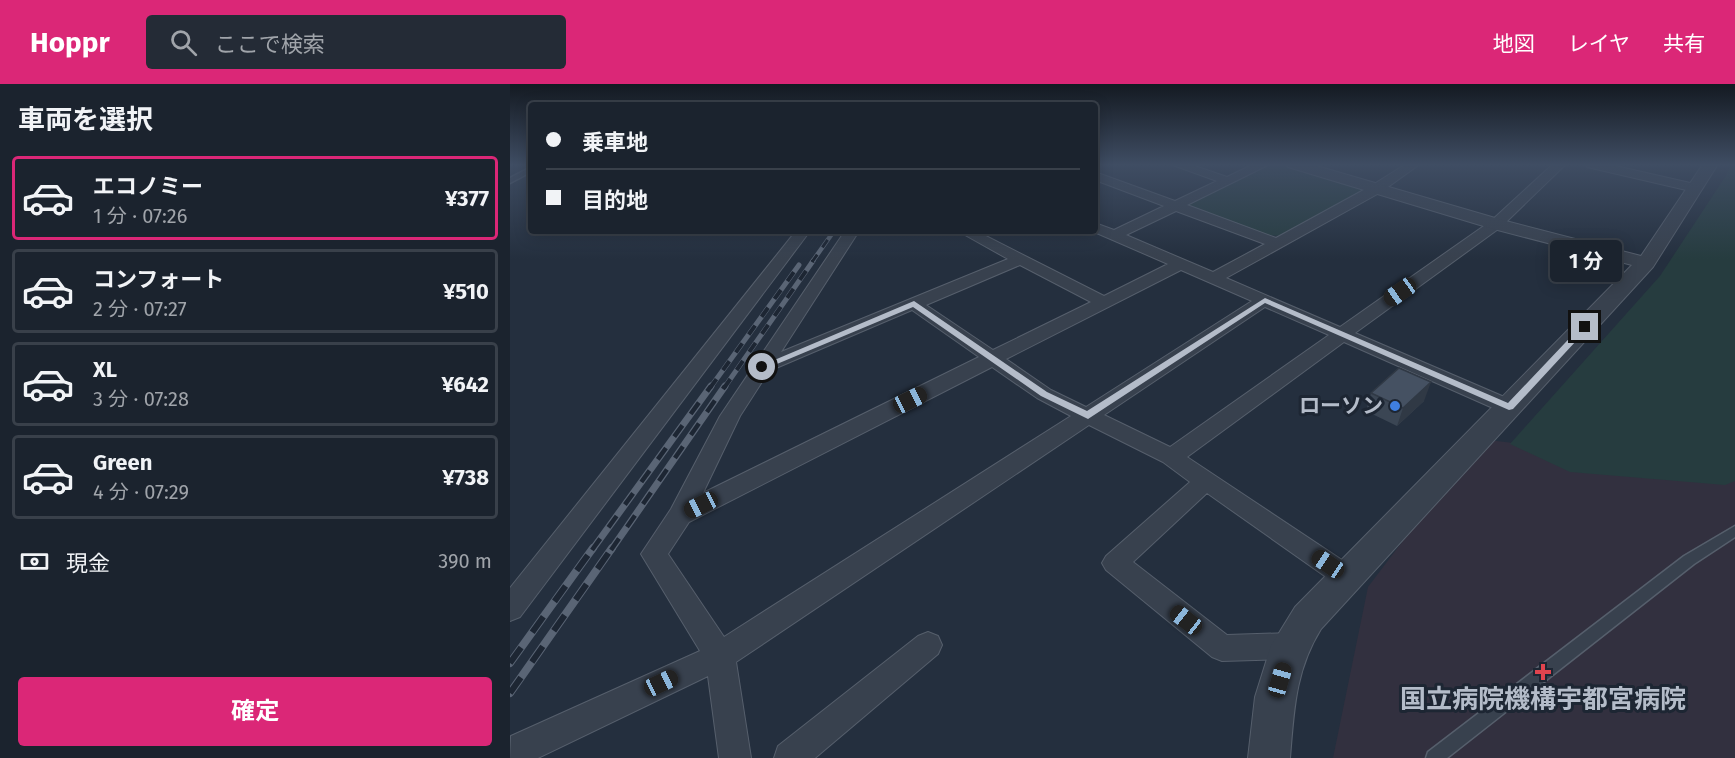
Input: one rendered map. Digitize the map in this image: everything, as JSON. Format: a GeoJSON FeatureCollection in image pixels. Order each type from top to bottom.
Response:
{"type":"FeatureCollection","features":[{"type":"Feature","properties":{"kind":"street"},"geometry":{"type":"LineString","coordinates":[[1147,195],[1277,243]]}},
{"type":"Feature","properties":{"kind":"street"},"geometry":{"type":"LineString","coordinates":[[1114,235],[1197,195]]}},
{"type":"Feature","properties":{"kind":"street"},"geometry":{"type":"LineString","coordinates":[[1214,278],[1364,195]]}},
{"type":"Feature","properties":{"kind":"street"},"geometry":{"type":"LineString","coordinates":[[1398,195],[1496,224],[1646,263]]}},
{"type":"Feature","properties":{"kind":"street"},"geometry":{"type":"LineString","coordinates":[[1171,457],[1496,224],[1526,195]]}},
{"type":"Feature","properties":{"kind":"street"},"geometry":{"type":"LineString","coordinates":[[1269,758],[1275,698],[1290,646],[1308,618],[1345,576],[1646,263],[1690,195]]}},
{"type":"Feature","properties":{"kind":"street"},"geometry":{"type":"LineString","coordinates":[[1098,228],[1509,407]]}},
{"type":"Feature","properties":{"kind":"street"},"geometry":{"type":"LineString","coordinates":[[510,609],[801,234]]}},
{"type":"Feature","properties":{"kind":"street"},"geometry":{"type":"LineString","coordinates":[[735,758],[720,656],[654,554],[680,515],[730,416],[850,234]]}},
{"type":"Feature","properties":{"kind":"street"},"geometry":{"type":"LineString","coordinates":[[971,234],[1106,303]]}},
{"type":"Feature","properties":{"kind":"street"},"geometry":{"type":"LineString","coordinates":[[762,367],[1022,259]]}},
{"type":"Feature","properties":{"kind":"street"},"geometry":{"type":"LineString","coordinates":[[680,515],[1181,264]]}},
{"type":"Feature","properties":{"kind":"street"},"geometry":{"type":"LineString","coordinates":[[517,758],[523,748],[720,656],[1265,300]]}},
{"type":"Feature","properties":{"kind":"street"},"geometry":{"type":"LineString","coordinates":[[914,304],[1044,394],[1171,457],[1345,576]]}},
{"type":"Feature","properties":{"kind":"street"},"geometry":{"type":"LineString","coordinates":[[1207,480],[1115,564],[1222,648],[1290,646]]}},
{"type":"Feature","properties":{"kind":"street"},"geometry":{"type":"LineString","coordinates":[[790,758],[928,645]]}},
{"type":"Feature","properties":{"kind":"lane"},"geometry":{"type":"LineString","coordinates":[[1434,758],[1689,560],[1735,531]]}},
{"type":"Feature","properties":{"kind":"shaded area","name":"国立病院機構宇都宮病院"},"geometry":{"type":"Polygon","coordinates":[[[1480,439],[1735,470],[1735,758],[1333,758],[1368,587],[1480,439]]]}},
{"type":"Feature","properties":{"kind":"green space"},"geometry":{"type":"Polygon","coordinates":[[[1205,195],[1356,195],[1280,236],[1268,235],[1190,207],[1189,203],[1205,195]]]}},
{"type":"Feature","properties":{"kind":"green space"},"geometry":{"type":"Polygon","coordinates":[[[1713,195],[1735,195],[1735,481],[1725,485],[1570,472],[1510,444],[1660,276],[1713,195]]]}},
{"type":"Feature","properties":{"kind":"building"},"geometry":{"type":"Polygon","coordinates":[[[1399,368],[1431,382],[1403,408],[1371,393],[1399,368]]]}},
{"type":"Feature","properties":{"kind":"railway"},"geometry":{"type":"LineString","coordinates":[[812,262],[832,234]]}},
{"type":"Feature","properties":{"kind":"railway"},"geometry":{"type":"LineString","coordinates":[[724,388],[813,261]]}},
{"type":"Feature","properties":{"kind":"railway"},"geometry":{"type":"LineString","coordinates":[[710,388],[799,265]]}},
{"type":"Feature","properties":{"kind":"railway"},"geometry":{"type":"LineString","coordinates":[[592,550],[711,386]]}},
{"type":"Feature","properties":{"kind":"railway"},"geometry":{"type":"LineString","coordinates":[[611,550],[725,386]]}},
{"type":"Feature","properties":{"kind":"railway"},"geometry":{"type":"LineString","coordinates":[[510,663],[593,548]]}},
{"type":"Feature","properties":{"kind":"railway"},"geometry":{"type":"LineString","coordinates":[[510,693],[612,548]]}},
{"type":"Feature","properties":{"kind":"place","name":"ローソン"},"geometry":{"type":"Point","coordinates":[1395,406]}},
{"type":"Feature","properties":{"kind":"place","name":"国立病院機構宇都宮病院"},"geometry":{"type":"Point","coordinates":[1543,672]}},
{"type":"Feature","properties":{"kind":"route"},"geometry":{"type":"LineString","coordinates":[[762,367],[914,304],[1044,394],[1088,416],[1265,300],[1509,407],[1585,327]]}}]}
